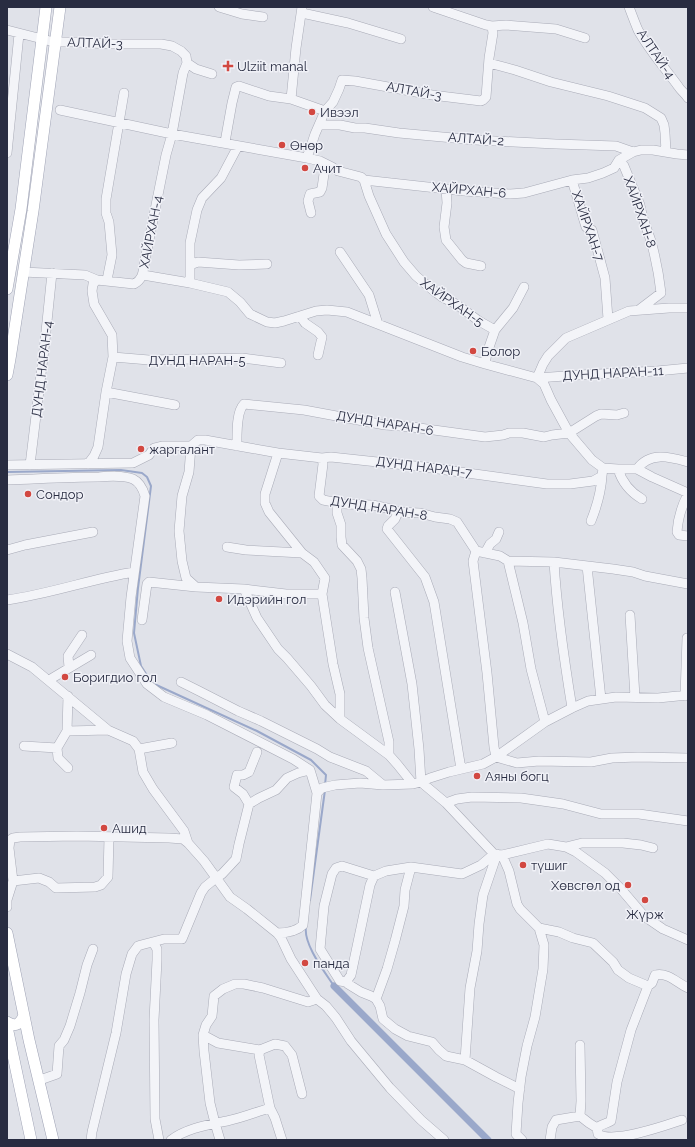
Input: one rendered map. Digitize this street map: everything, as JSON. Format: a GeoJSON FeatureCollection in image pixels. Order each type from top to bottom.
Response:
{"type":"FeatureCollection","features":[{"type":"Feature","properties":{"kind":"main road"},"geometry":{"type":"LineString","coordinates":[[7,288],[21,209],[46,7]]}},
{"type":"Feature","properties":{"kind":"main road"},"geometry":{"type":"LineString","coordinates":[[7,375],[33,211],[54,42],[60,7]]}},
{"type":"Feature","properties":{"kind":"main road"},"geometry":{"type":"LineString","coordinates":[[7,933],[29,1040],[40,1080],[53,1140]]}},
{"type":"Feature","properties":{"kind":"main road"},"geometry":{"type":"LineString","coordinates":[[7,1022],[15,1024],[19,1023],[22,1021],[24,1015]]}},
{"type":"Feature","properties":{"kind":"main road"},"geometry":{"type":"LineString","coordinates":[[7,1027],[31,1140]]}},
{"type":"Feature","properties":{"kind":"main road"},"geometry":{"type":"LineString","coordinates":[[11,1045],[14,1038],[20,1033],[26,1036],[29,1040]]}},
{"type":"Feature","properties":{"kind":"street"},"geometry":{"type":"LineString","coordinates":[[218,7],[242,14],[263,17]]}},
{"type":"Feature","properties":{"kind":"street"},"geometry":{"type":"LineString","coordinates":[[433,7],[486,25],[556,29],[585,38]]}},
{"type":"Feature","properties":{"kind":"street","name":"АЛТАЙ-4"},"geometry":{"type":"LineString","coordinates":[[629,7],[638,30],[679,89],[684,92],[688,98]]}},
{"type":"Feature","properties":{"kind":"street"},"geometry":{"type":"LineString","coordinates":[[290,99],[302,10],[401,39]]}},
{"type":"Feature","properties":{"kind":"street","name":"АЛТАЙ-3"},"geometry":{"type":"LineString","coordinates":[[325,111],[333,102],[342,80],[438,96],[483,100],[486,97],[493,33],[492,26]]}},
{"type":"Feature","properties":{"kind":"street","name":"АЛТАЙ-3"},"geometry":{"type":"LineString","coordinates":[[7,30],[41,40],[54,42],[149,44],[172,46],[186,56],[187,63]]}},
{"type":"Feature","properties":{"kind":"street"},"geometry":{"type":"LineString","coordinates":[[7,153],[9,98],[16,64],[19,34]]}},
{"type":"Feature","properties":{"kind":"street"},"geometry":{"type":"LineString","coordinates":[[187,63],[196,69],[212,74]]}},
{"type":"Feature","properties":{"kind":"street","name":"ХАЙРХАН-4"},"geometry":{"type":"LineString","coordinates":[[107,280],[134,284],[143,275],[183,73],[187,63]]}},
{"type":"Feature","properties":{"kind":"street"},"geometry":{"type":"LineString","coordinates":[[489,63],[551,82],[608,96],[645,108],[661,118],[664,125],[666,152]]}},
{"type":"Feature","properties":{"kind":"street"},"geometry":{"type":"LineString","coordinates":[[226,142],[232,103],[236,87],[239,86],[269,96],[290,99],[325,111],[307,158]]}},
{"type":"Feature","properties":{"kind":"street"},"geometry":{"type":"LineString","coordinates":[[23,272],[85,275],[97,280],[107,280],[112,255],[109,222],[106,213],[106,199],[124,93]]}},
{"type":"Feature","properties":{"kind":"street"},"geometry":{"type":"LineString","coordinates":[[60,110],[172,134],[226,142],[238,146],[307,158],[328,165],[338,171],[361,177],[364,180]]}},
{"type":"Feature","properties":{"kind":"street","name":"АЛТАЙ-2"},"geometry":{"type":"LineString","coordinates":[[319,125],[340,125],[399,133],[475,140],[616,146],[633,152]]}},
{"type":"Feature","properties":{"kind":"street"},"geometry":{"type":"LineString","coordinates":[[190,283],[190,243],[196,210],[202,198],[221,178],[238,146]]}},
{"type":"Feature","properties":{"kind":"street"},"geometry":{"type":"LineString","coordinates":[[619,160],[633,152],[642,150],[688,155]]}},
{"type":"Feature","properties":{"kind":"street","name":"ХАЙРХАН-8"},"geometry":{"type":"LineString","coordinates":[[572,180],[588,178],[603,173],[614,168],[619,160],[624,166],[640,205],[651,241],[658,270],[661,293],[640,309]]}},
{"type":"Feature","properties":{"kind":"street"},"geometry":{"type":"LineString","coordinates":[[312,213],[308,201],[310,194],[320,192],[324,174],[328,165]]}},
{"type":"Feature","properties":{"kind":"street","name":"ХАЙРХАН-6"},"geometry":{"type":"LineString","coordinates":[[364,180],[510,194],[524,193],[572,180]]}},
{"type":"Feature","properties":{"kind":"street","name":"ХАЙРХАН-5"},"geometry":{"type":"LineString","coordinates":[[364,180],[369,196],[386,234],[404,262],[416,276],[442,297],[456,304],[494,330]]}},
{"type":"Feature","properties":{"kind":"street","name":"ХАЙРХАН-7"},"geometry":{"type":"LineString","coordinates":[[572,180],[586,227],[592,230],[602,264],[605,278],[608,319]]}},
{"type":"Feature","properties":{"kind":"street"},"geometry":{"type":"LineString","coordinates":[[446,189],[447,203],[444,227],[446,240],[466,263],[481,266]]}},
{"type":"Feature","properties":{"kind":"street"},"geometry":{"type":"LineString","coordinates":[[340,252],[369,295],[378,324]]}},
{"type":"Feature","properties":{"kind":"street"},"geometry":{"type":"LineString","coordinates":[[190,265],[198,262],[239,265],[267,264]]}},
{"type":"Feature","properties":{"kind":"street","name":"ДУНД НАРАН-4"},"geometry":{"type":"LineString","coordinates":[[30,465],[46,341],[52,273]]}},
{"type":"Feature","properties":{"kind":"street"},"geometry":{"type":"LineString","coordinates":[[143,275],[190,283],[228,292],[240,302],[250,314],[267,322],[275,323],[316,311],[327,310],[347,312],[485,364],[537,378],[544,384],[569,433],[602,472],[599,496],[591,521]]}},
{"type":"Feature","properties":{"kind":"street"},"geometry":{"type":"LineString","coordinates":[[88,464],[98,447],[113,357],[112,335],[94,304],[92,291],[93,284],[97,280]]}},
{"type":"Feature","properties":{"kind":"street"},"geometry":{"type":"LineString","coordinates":[[485,364],[494,330],[513,308],[524,286]]}},
{"type":"Feature","properties":{"kind":"street"},"geometry":{"type":"LineString","coordinates":[[537,378],[548,356],[566,338],[629,311],[640,309],[688,308]]}},
{"type":"Feature","properties":{"kind":"street"},"geometry":{"type":"LineString","coordinates":[[300,316],[305,323],[318,332],[322,337],[318,355]]}},
{"type":"Feature","properties":{"kind":"street","name":"ДУНД НАРАН-5"},"geometry":{"type":"LineString","coordinates":[[113,357],[149,360],[242,358],[281,363]]}},
{"type":"Feature","properties":{"kind":"street","name":"ДУНД НАРАН-11"},"geometry":{"type":"LineString","coordinates":[[537,378],[688,368]]}},
{"type":"Feature","properties":{"kind":"street"},"geometry":{"type":"LineString","coordinates":[[106,392],[175,405]]}},
{"type":"Feature","properties":{"kind":"street","name":"ДУНД НАРАН-6"},"geometry":{"type":"LineString","coordinates":[[237,446],[238,425],[241,407],[244,404],[304,410],[385,425],[412,427],[485,437],[509,433],[523,433],[544,437],[569,433]]}},
{"type":"Feature","properties":{"kind":"street"},"geometry":{"type":"LineString","coordinates":[[569,433],[601,414],[617,415],[624,413]]}},
{"type":"Feature","properties":{"kind":"street"},"geometry":{"type":"LineString","coordinates":[[7,465],[133,463],[142,460],[149,455],[154,448],[162,446],[191,446],[198,440],[237,446]]}},
{"type":"Feature","properties":{"kind":"street"},"geometry":{"type":"LineString","coordinates":[[191,446],[189,472],[182,496],[179,531],[182,561],[186,578],[196,587]]}},
{"type":"Feature","properties":{"kind":"street","name":"ДУНД НАРАН-7"},"geometry":{"type":"LineString","coordinates":[[237,446],[278,453],[424,467],[547,484],[570,484],[593,481],[602,472]]}},
{"type":"Feature","properties":{"kind":"street"},"geometry":{"type":"LineString","coordinates":[[278,453],[265,494],[266,503],[269,512],[302,553],[314,562],[325,578],[322,594],[333,664],[340,694],[340,719]]}},
{"type":"Feature","properties":{"kind":"street"},"geometry":{"type":"LineString","coordinates":[[637,469],[642,462],[657,457],[672,458],[688,462]]}},
{"type":"Feature","properties":{"kind":"street","name":"ДУНД НАРАН-8"},"geometry":{"type":"LineString","coordinates":[[322,458],[323,464],[319,496],[323,500],[344,504],[372,505],[392,509],[398,512],[420,513],[450,519],[457,522],[476,551]]}},
{"type":"Feature","properties":{"kind":"street"},"geometry":{"type":"LineString","coordinates":[[602,472],[618,469],[637,469],[688,494],[679,517],[677,532],[688,536]]}},
{"type":"Feature","properties":{"kind":"street"},"geometry":{"type":"LineString","coordinates":[[618,469],[621,478],[630,491],[642,499]]}},
{"type":"Feature","properties":{"kind":"street"},"geometry":{"type":"LineString","coordinates":[[7,480],[103,476],[134,479],[143,490],[145,496],[131,597],[127,641],[130,658],[147,684],[164,697],[207,715],[292,759],[310,770],[319,790],[303,925],[298,929],[285,933],[277,933]]}},
{"type":"Feature","properties":{"kind":"street"},"geometry":{"type":"LineString","coordinates":[[337,503],[337,513],[341,526],[342,545],[357,561],[361,569],[364,618],[368,648],[389,742],[389,755]]}},
{"type":"Feature","properties":{"kind":"street"},"geometry":{"type":"LineString","coordinates":[[398,512],[395,519],[387,529],[426,577],[434,602],[461,769]]}},
{"type":"Feature","properties":{"kind":"street"},"geometry":{"type":"LineString","coordinates":[[7,550],[25,545],[93,532]]}},
{"type":"Feature","properties":{"kind":"street"},"geometry":{"type":"LineString","coordinates":[[485,553],[499,532]]}},
{"type":"Feature","properties":{"kind":"street"},"geometry":{"type":"LineString","coordinates":[[227,547],[246,550],[302,553]]}},
{"type":"Feature","properties":{"kind":"street"},"geometry":{"type":"LineString","coordinates":[[496,757],[473,561],[476,551],[500,556],[508,561],[554,562],[587,566],[633,572],[644,576],[688,584]]}},
{"type":"Feature","properties":{"kind":"street"},"geometry":{"type":"LineString","coordinates":[[508,561],[523,623],[531,669],[545,722]]}},
{"type":"Feature","properties":{"kind":"street"},"geometry":{"type":"LineString","coordinates":[[554,562],[560,628],[572,708]]}},
{"type":"Feature","properties":{"kind":"street"},"geometry":{"type":"LineString","coordinates":[[587,566],[601,699]]}},
{"type":"Feature","properties":{"kind":"street"},"geometry":{"type":"LineString","coordinates":[[7,600],[28,597],[115,575],[134,572]]}},
{"type":"Feature","properties":{"kind":"street"},"geometry":{"type":"LineString","coordinates":[[142,620],[147,584],[150,582],[196,587],[244,589],[286,594],[322,594]]}},
{"type":"Feature","properties":{"kind":"street"},"geometry":{"type":"LineString","coordinates":[[244,589],[257,618],[278,649],[311,686],[325,705],[340,719],[389,755],[417,783],[446,803],[498,854],[510,871],[517,904],[539,928],[544,945],[543,969],[520,1089],[516,1134],[522,1140]]}},
{"type":"Feature","properties":{"kind":"street"},"geometry":{"type":"LineString","coordinates":[[395,592],[412,684],[419,749],[417,783]]}},
{"type":"Feature","properties":{"kind":"street"},"geometry":{"type":"LineString","coordinates":[[630,615],[635,697]]}},
{"type":"Feature","properties":{"kind":"street"},"geometry":{"type":"LineString","coordinates":[[69,668],[68,656],[82,635]]}},
{"type":"Feature","properties":{"kind":"street"},"geometry":{"type":"LineString","coordinates":[[319,790],[335,785],[360,783],[383,786],[417,783],[461,769],[483,764],[496,757],[545,722],[588,701],[616,697],[658,698],[686,696],[687,638]]}},
{"type":"Feature","properties":{"kind":"street"},"geometry":{"type":"LineString","coordinates":[[7,654],[32,667],[108,730],[133,741],[139,749],[143,772],[153,789],[184,831],[188,843]]}},
{"type":"Feature","properties":{"kind":"street"},"geometry":{"type":"LineString","coordinates":[[49,680],[91,655]]}},
{"type":"Feature","properties":{"kind":"street"},"geometry":{"type":"LineString","coordinates":[[181,682],[317,749],[330,757],[366,772],[383,786]]}},
{"type":"Feature","properties":{"kind":"street"},"geometry":{"type":"LineString","coordinates":[[68,696],[67,731],[57,748],[58,758],[68,768]]}},
{"type":"Feature","properties":{"kind":"street"},"geometry":{"type":"LineString","coordinates":[[67,731],[108,730]]}},
{"type":"Feature","properties":{"kind":"street"},"geometry":{"type":"LineString","coordinates":[[139,749],[172,743]]}},
{"type":"Feature","properties":{"kind":"street"},"geometry":{"type":"LineString","coordinates":[[24,746],[57,748]]}},
{"type":"Feature","properties":{"kind":"street"},"geometry":{"type":"LineString","coordinates":[[185,948],[182,939],[201,893],[205,887],[222,874],[236,859],[249,804],[243,794],[234,787],[236,775],[243,775],[249,772],[257,752]]}},
{"type":"Feature","properties":{"kind":"street"},"geometry":{"type":"LineString","coordinates":[[496,757],[517,763],[539,761],[591,762],[612,758],[638,757],[688,758]]}},
{"type":"Feature","properties":{"kind":"street"},"geometry":{"type":"LineString","coordinates":[[249,804],[276,790],[287,778],[310,770]]}},
{"type":"Feature","properties":{"kind":"street"},"geometry":{"type":"LineString","coordinates":[[446,803],[457,799],[472,797],[521,798],[563,804],[601,814],[639,814],[688,821]]}},
{"type":"Feature","properties":{"kind":"street"},"geometry":{"type":"LineString","coordinates":[[677,819],[688,816]]}},
{"type":"Feature","properties":{"kind":"street"},"geometry":{"type":"LineString","coordinates":[[7,907],[7,900],[12,881],[9,848],[10,840],[13,838],[70,836],[183,839],[204,861],[230,897],[277,933],[291,959],[317,999],[326,1006],[336,1018],[351,1041],[390,1088],[421,1120],[444,1140]]}},
{"type":"Feature","properties":{"kind":"street"},"geometry":{"type":"LineString","coordinates":[[12,881],[39,878],[56,888],[95,887],[101,885],[108,877],[109,837]]}},
{"type":"Feature","properties":{"kind":"street"},"geometry":{"type":"LineString","coordinates":[[566,847],[582,843],[623,843],[653,848]]}},
{"type":"Feature","properties":{"kind":"street"},"geometry":{"type":"LineString","coordinates":[[520,1089],[465,1060],[446,1056],[432,1042],[408,1036],[395,1029],[384,1019],[376,999],[346,982],[340,981],[320,949],[324,906],[332,874],[336,868],[342,866],[374,876],[386,871],[411,867],[462,874],[481,865],[498,854],[548,844],[566,847],[576,852],[605,873],[644,916],[663,929],[688,940]]}},
{"type":"Feature","properties":{"kind":"street"},"geometry":{"type":"LineString","coordinates":[[465,1060],[470,988],[477,951],[483,895],[498,854]]}},
{"type":"Feature","properties":{"kind":"street"},"geometry":{"type":"LineString","coordinates":[[376,999],[396,941],[404,906],[405,890],[411,867]]}},
{"type":"Feature","properties":{"kind":"street"},"geometry":{"type":"LineString","coordinates":[[346,982],[351,975],[370,885],[374,876]]}},
{"type":"Feature","properties":{"kind":"street"},"geometry":{"type":"LineString","coordinates":[[539,928],[593,942],[613,962],[618,970],[629,978],[648,986]]}},
{"type":"Feature","properties":{"kind":"street"},"geometry":{"type":"LineString","coordinates":[[91,1140],[116,1033],[126,974],[132,954],[138,946],[164,939],[182,939]]}},
{"type":"Feature","properties":{"kind":"street"},"geometry":{"type":"LineString","coordinates":[[153,942],[157,950],[158,960],[154,1020],[155,1119],[159,1140]]}},
{"type":"Feature","properties":{"kind":"street"},"geometry":{"type":"LineString","coordinates":[[40,1080],[57,1074],[59,1046],[64,1040],[70,1026],[93,949]]}},
{"type":"Feature","properties":{"kind":"street"},"geometry":{"type":"LineString","coordinates":[[597,1128],[600,1125],[612,1121],[617,1082],[631,1030],[648,986],[652,982],[655,975],[661,974],[676,980],[681,985],[688,988]]}},
{"type":"Feature","properties":{"kind":"street"},"geometry":{"type":"LineString","coordinates":[[220,1140],[207,1083],[203,1035],[206,1025],[212,1016],[214,996],[223,989],[235,984],[244,984],[263,988],[308,1002],[317,999]]}},
{"type":"Feature","properties":{"kind":"street"},"geometry":{"type":"LineString","coordinates":[[203,1035],[218,1043],[260,1050],[275,1044],[285,1046],[292,1055],[302,1094]]}},
{"type":"Feature","properties":{"kind":"street"},"geometry":{"type":"LineString","coordinates":[[580,1045],[580,1116]]}},
{"type":"Feature","properties":{"kind":"street"},"geometry":{"type":"LineString","coordinates":[[260,1050],[259,1055],[270,1108],[282,1140]]}},
{"type":"Feature","properties":{"kind":"street"},"geometry":{"type":"LineString","coordinates":[[171,1140],[182,1133],[270,1108]]}},
{"type":"Feature","properties":{"kind":"street"},"geometry":{"type":"LineString","coordinates":[[550,1140],[552,1127],[556,1120],[580,1116],[597,1128],[598,1134],[602,1136],[618,1137],[655,1130],[682,1120]]}},
{"type":"Feature","properties":{"kind":"waterway"},"geometry":{"type":"LineString","coordinates":[[7,472],[121,470],[142,473],[147,477],[151,486],[134,633],[141,666],[152,683],[257,731],[311,760],[326,775],[325,785]]}},
{"type":"Feature","properties":{"kind":"waterway"},"geometry":{"type":"LineString","coordinates":[[310,900],[325,790]]}},
{"type":"Feature","properties":{"kind":"waterway"},"geometry":{"type":"LineString","coordinates":[[306,926],[306,933],[311,949],[334,986]]}},
{"type":"Feature","properties":{"kind":"waterway"},"geometry":{"type":"LineString","coordinates":[[334,986],[488,1140]]}},
{"type":"Feature","properties":{"kind":"place","name":"Ulziit manal"},"geometry":{"type":"Point","coordinates":[228,66]}},
{"type":"Feature","properties":{"kind":"place","name":"Ивээл"},"geometry":{"type":"Point","coordinates":[312,112]}},
{"type":"Feature","properties":{"kind":"place","name":"Өнөр"},"geometry":{"type":"Point","coordinates":[282,145]}},
{"type":"Feature","properties":{"kind":"place","name":"Ачит"},"geometry":{"type":"Point","coordinates":[305,168]}},
{"type":"Feature","properties":{"kind":"place","name":"Болор"},"geometry":{"type":"Point","coordinates":[473,351]}},
{"type":"Feature","properties":{"kind":"place","name":"жаргалант"},"geometry":{"type":"Point","coordinates":[141,449]}},
{"type":"Feature","properties":{"kind":"place","name":"Сондор"},"geometry":{"type":"Point","coordinates":[28,494]}},
{"type":"Feature","properties":{"kind":"place","name":"Идэрийн гол"},"geometry":{"type":"Point","coordinates":[219,599]}},
{"type":"Feature","properties":{"kind":"place","name":"Боригдио гол"},"geometry":{"type":"Point","coordinates":[65,677]}},
{"type":"Feature","properties":{"kind":"place","name":"Аяны богц"},"geometry":{"type":"Point","coordinates":[477,776]}},
{"type":"Feature","properties":{"kind":"place","name":"Ашид"},"geometry":{"type":"Point","coordinates":[104,828]}},
{"type":"Feature","properties":{"kind":"place","name":"түшиг"},"geometry":{"type":"Point","coordinates":[523,865]}},
{"type":"Feature","properties":{"kind":"place","name":"Хөвсгөл од"},"geometry":{"type":"Point","coordinates":[628,885]}},
{"type":"Feature","properties":{"kind":"place","name":"Жүрж"},"geometry":{"type":"Point","coordinates":[645,900]}},
{"type":"Feature","properties":{"kind":"place","name":"панда"},"geometry":{"type":"Point","coordinates":[305,963]}}]}
